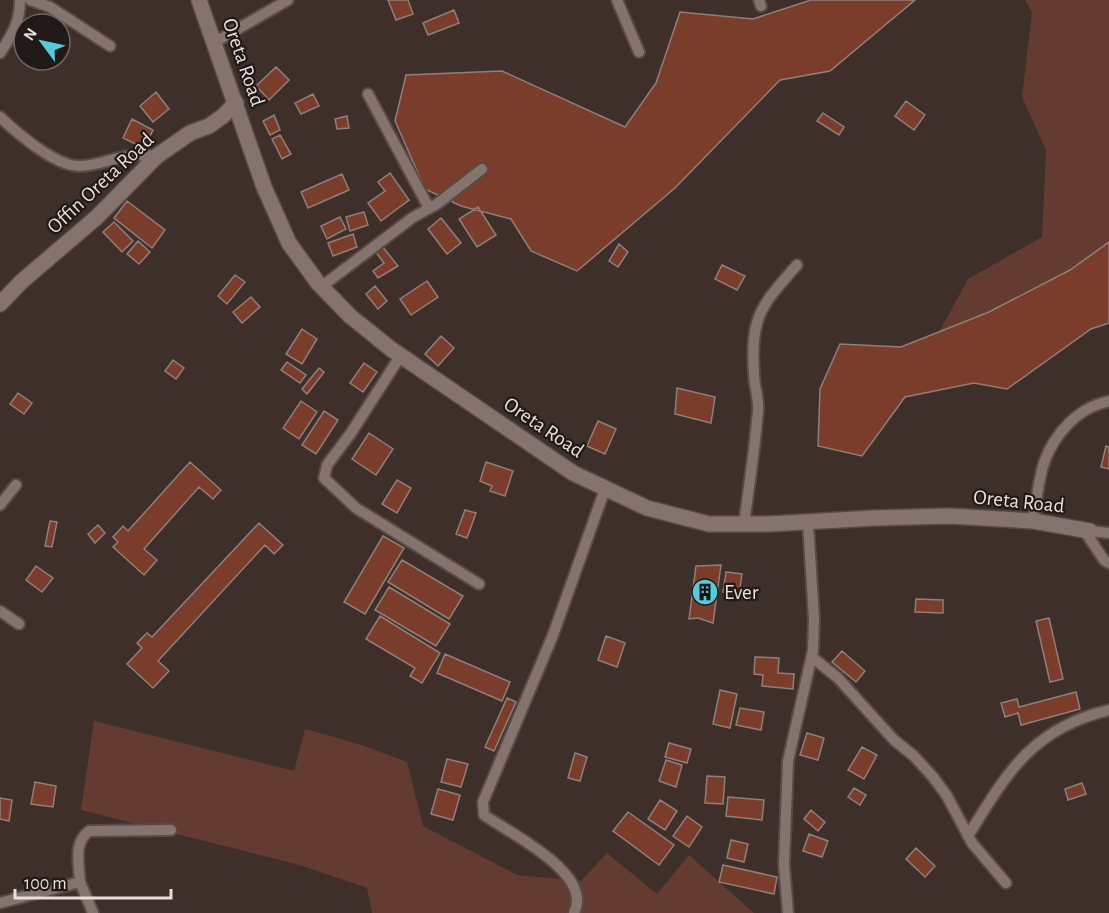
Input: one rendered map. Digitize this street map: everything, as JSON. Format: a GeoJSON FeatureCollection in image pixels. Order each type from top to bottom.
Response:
{"type":"FeatureCollection","features":[{"type":"Feature","properties":{"kind":"street"},"geometry":{"type":"LineString","coordinates":[[0,53],[15,30],[19,19],[20,0]]}},
{"type":"Feature","properties":{"kind":"street"},"geometry":{"type":"LineString","coordinates":[[30,0],[50,7],[110,46]]}},
{"type":"Feature","properties":{"kind":"street","name":"Oreta Road"},"geometry":{"type":"LineString","coordinates":[[199,0],[264,187],[289,243],[321,287],[350,316],[401,355],[573,473],[647,508],[709,524],[950,516],[1033,520],[1090,531]]}},
{"type":"Feature","properties":{"kind":"street"},"geometry":{"type":"LineString","coordinates":[[215,42],[288,0]]}},
{"type":"Feature","properties":{"kind":"street"},"geometry":{"type":"LineString","coordinates":[[617,0],[639,51]]}},
{"type":"Feature","properties":{"kind":"street"},"geometry":{"type":"LineString","coordinates":[[368,94],[429,208]]}},
{"type":"Feature","properties":{"kind":"street","name":"Offin Oreta Road"},"geometry":{"type":"LineString","coordinates":[[0,304],[21,282],[97,217],[157,156],[190,133],[209,126],[224,116],[236,103]]}},
{"type":"Feature","properties":{"kind":"street"},"geometry":{"type":"LineString","coordinates":[[0,117],[21,136],[48,154],[72,166],[100,164],[128,156],[157,156]]}},
{"type":"Feature","properties":{"kind":"street"},"geometry":{"type":"LineString","coordinates":[[321,287],[412,218],[482,169]]}},
{"type":"Feature","properties":{"kind":"street"},"geometry":{"type":"LineString","coordinates":[[744,524],[758,407],[754,379],[753,337],[757,319],[768,298],[797,265]]}},
{"type":"Feature","properties":{"kind":"street"},"geometry":{"type":"LineString","coordinates":[[401,355],[351,433],[327,465],[324,478],[356,508],[479,584]]}},
{"type":"Feature","properties":{"kind":"street"},"geometry":{"type":"LineString","coordinates":[[1033,520],[1044,458],[1053,442],[1078,414],[1088,407],[1109,401]]}},
{"type":"Feature","properties":{"kind":"street"},"geometry":{"type":"LineString","coordinates":[[0,505],[16,485]]}},
{"type":"Feature","properties":{"kind":"street"},"geometry":{"type":"LineString","coordinates":[[574,913],[578,906],[569,879],[553,861],[484,815],[483,802],[553,635],[605,489]]}},
{"type":"Feature","properties":{"kind":"street"},"geometry":{"type":"LineString","coordinates":[[788,913],[784,864],[788,761],[812,657],[814,619],[808,522]]}},
{"type":"Feature","properties":{"kind":"street"},"geometry":{"type":"LineString","coordinates":[[1109,533],[1090,531],[1089,539],[1109,563]]}},
{"type":"Feature","properties":{"kind":"street"},"geometry":{"type":"LineString","coordinates":[[0,610],[19,624]]}},
{"type":"Feature","properties":{"kind":"street"},"geometry":{"type":"LineString","coordinates":[[812,657],[838,678],[894,740],[914,756],[933,777],[947,796],[972,843],[1006,883]]}},
{"type":"Feature","properties":{"kind":"street"},"geometry":{"type":"LineString","coordinates":[[968,836],[1005,779],[1036,743],[1077,720],[1109,710]]}},
{"type":"Feature","properties":{"kind":"street"},"geometry":{"type":"LineString","coordinates":[[93,913],[80,882],[78,845],[82,836],[89,831],[171,830]]}},
{"type":"Feature","properties":{"kind":"street"},"geometry":{"type":"LineString","coordinates":[[0,903],[80,882]]}},
{"type":"Feature","properties":{"kind":"shaded area"},"geometry":{"type":"Polygon","coordinates":[[[1025,0],[1109,0],[1109,242],[1070,270],[989,312],[939,332],[968,279],[1042,237],[1046,150],[1022,97],[1032,12],[1025,0]]]}},
{"type":"Feature","properties":{"kind":"shaded area"},"geometry":{"type":"Polygon","coordinates":[[[94,721],[294,771],[305,729],[362,745],[407,762],[423,826],[517,875],[581,881],[607,853],[657,894],[689,855],[754,913],[372,913],[367,888],[300,865],[81,810],[94,721]]]}},
{"type":"Feature","properties":{"kind":"building"},"geometry":{"type":"Polygon","coordinates":[[[388,0],[408,0],[413,14],[396,20],[388,0]]]}},
{"type":"Feature","properties":{"kind":"building"},"geometry":{"type":"Polygon","coordinates":[[[811,0],[915,0],[830,71],[780,80],[675,188],[577,271],[531,251],[511,219],[461,206],[425,189],[395,121],[406,75],[502,71],[625,127],[656,83],[680,12],[753,19],[811,0]]]}},
{"type":"Feature","properties":{"kind":"building"},"geometry":{"type":"Polygon","coordinates":[[[454,10],[459,23],[428,35],[423,23],[454,10]]]}},
{"type":"Feature","properties":{"kind":"building"},"geometry":{"type":"Polygon","coordinates":[[[276,67],[289,80],[269,100],[256,86],[276,67]]]}},
{"type":"Feature","properties":{"kind":"building"},"geometry":{"type":"Polygon","coordinates":[[[156,92],[169,109],[153,122],[140,106],[156,92]]]}},
{"type":"Feature","properties":{"kind":"building"},"geometry":{"type":"Polygon","coordinates":[[[313,94],[319,106],[301,114],[295,103],[313,94]]]}},
{"type":"Feature","properties":{"kind":"building"},"geometry":{"type":"Polygon","coordinates":[[[906,101],[925,115],[914,130],[895,116],[906,101]]]}},
{"type":"Feature","properties":{"kind":"building"},"geometry":{"type":"Polygon","coordinates":[[[823,113],[844,127],[839,135],[817,121],[823,113]]]}},
{"type":"Feature","properties":{"kind":"building"},"geometry":{"type":"Polygon","coordinates":[[[274,115],[280,130],[270,135],[263,121],[274,115]]]}},
{"type":"Feature","properties":{"kind":"building"},"geometry":{"type":"Polygon","coordinates":[[[347,116],[349,128],[337,129],[335,119],[347,116]]]}},
{"type":"Feature","properties":{"kind":"building"},"geometry":{"type":"Polygon","coordinates":[[[132,119],[153,130],[144,148],[123,138],[132,119]]]}},
{"type":"Feature","properties":{"kind":"building"},"geometry":{"type":"Polygon","coordinates":[[[280,135],[291,154],[282,159],[272,139],[280,135]]]}},
{"type":"Feature","properties":{"kind":"building"},"geometry":{"type":"Polygon","coordinates":[[[390,173],[409,200],[381,221],[368,203],[385,191],[378,182],[390,173]]]}},
{"type":"Feature","properties":{"kind":"building"},"geometry":{"type":"Polygon","coordinates":[[[342,174],[349,190],[308,208],[301,192],[342,174]]]}},
{"type":"Feature","properties":{"kind":"building"},"geometry":{"type":"Polygon","coordinates":[[[127,201],[165,230],[152,248],[114,218],[127,201]]]}},
{"type":"Feature","properties":{"kind":"building"},"geometry":{"type":"Polygon","coordinates":[[[478,207],[496,235],[477,247],[459,219],[478,207]]]}},
{"type":"Feature","properties":{"kind":"building"},"geometry":{"type":"Polygon","coordinates":[[[364,212],[368,225],[350,231],[346,217],[364,212]]]}},
{"type":"Feature","properties":{"kind":"building"},"geometry":{"type":"Polygon","coordinates":[[[340,217],[346,229],[327,239],[321,226],[340,217]]]}},
{"type":"Feature","properties":{"kind":"building"},"geometry":{"type":"Polygon","coordinates":[[[441,218],[461,243],[447,254],[428,229],[441,218]]]}},
{"type":"Feature","properties":{"kind":"building"},"geometry":{"type":"Polygon","coordinates":[[[114,222],[133,241],[122,252],[103,232],[114,222]]]}},
{"type":"Feature","properties":{"kind":"building"},"geometry":{"type":"Polygon","coordinates":[[[353,234],[357,247],[333,256],[328,243],[353,234]]]}},
{"type":"Feature","properties":{"kind":"building"},"geometry":{"type":"Polygon","coordinates":[[[138,241],[150,252],[139,264],[127,254],[138,241]]]}},
{"type":"Feature","properties":{"kind":"building"},"geometry":{"type":"Polygon","coordinates":[[[1109,242],[1109,323],[1091,329],[1007,389],[974,383],[905,397],[862,456],[818,446],[820,389],[840,344],[901,347],[989,312],[1070,270],[1109,242]]]}},
{"type":"Feature","properties":{"kind":"building"},"geometry":{"type":"Polygon","coordinates":[[[619,244],[628,252],[618,267],[609,261],[619,244]]]}},
{"type":"Feature","properties":{"kind":"building"},"geometry":{"type":"Polygon","coordinates":[[[382,246],[398,266],[378,278],[373,271],[384,263],[375,251],[382,246]]]}},
{"type":"Feature","properties":{"kind":"building"},"geometry":{"type":"Polygon","coordinates":[[[722,265],[745,276],[737,290],[715,279],[722,265]]]}},
{"type":"Feature","properties":{"kind":"building"},"geometry":{"type":"Polygon","coordinates":[[[235,275],[245,282],[227,304],[218,296],[235,275]]]}},
{"type":"Feature","properties":{"kind":"building"},"geometry":{"type":"Polygon","coordinates":[[[427,281],[438,297],[411,315],[400,299],[427,281]]]}},
{"type":"Feature","properties":{"kind":"building"},"geometry":{"type":"Polygon","coordinates":[[[375,286],[387,301],[378,309],[366,294],[375,286]]]}},
{"type":"Feature","properties":{"kind":"building"},"geometry":{"type":"Polygon","coordinates":[[[251,297],[260,307],[242,323],[233,312],[251,297]]]}},
{"type":"Feature","properties":{"kind":"building"},"geometry":{"type":"Polygon","coordinates":[[[302,329],[317,339],[302,364],[286,354],[302,329]]]}},
{"type":"Feature","properties":{"kind":"building"},"geometry":{"type":"Polygon","coordinates":[[[441,336],[454,348],[438,366],[425,354],[441,336]]]}},
{"type":"Feature","properties":{"kind":"building"},"geometry":{"type":"Polygon","coordinates":[[[173,360],[184,368],[176,379],[165,371],[173,360]]]}},
{"type":"Feature","properties":{"kind":"building"},"geometry":{"type":"Polygon","coordinates":[[[287,362],[306,375],[300,383],[281,370],[287,362]]]}},
{"type":"Feature","properties":{"kind":"building"},"geometry":{"type":"Polygon","coordinates":[[[364,363],[377,372],[363,392],[350,383],[364,363]]]}},
{"type":"Feature","properties":{"kind":"building"},"geometry":{"type":"Polygon","coordinates":[[[319,368],[324,372],[307,394],[302,389],[319,368]]]}},
{"type":"Feature","properties":{"kind":"building"},"geometry":{"type":"Polygon","coordinates":[[[677,388],[715,397],[711,423],[675,414],[677,388]]]}},
{"type":"Feature","properties":{"kind":"building"},"geometry":{"type":"Polygon","coordinates":[[[18,393],[32,403],[24,414],[10,404],[18,393]]]}},
{"type":"Feature","properties":{"kind":"building"},"geometry":{"type":"Polygon","coordinates":[[[301,401],[317,412],[299,439],[283,428],[301,401]]]}},
{"type":"Feature","properties":{"kind":"building"},"geometry":{"type":"Polygon","coordinates":[[[324,411],[338,420],[316,454],[302,445],[324,411]]]}},
{"type":"Feature","properties":{"kind":"building"},"geometry":{"type":"Polygon","coordinates":[[[598,421],[616,429],[605,454],[587,446],[598,421]]]}},
{"type":"Feature","properties":{"kind":"building"},"geometry":{"type":"Polygon","coordinates":[[[369,433],[393,449],[376,475],[352,459],[369,433]]]}},
{"type":"Feature","properties":{"kind":"building"},"geometry":{"type":"Polygon","coordinates":[[[1106,446],[1109,447],[1109,469],[1101,467],[1106,446]]]}},
{"type":"Feature","properties":{"kind":"building"},"geometry":{"type":"Polygon","coordinates":[[[190,462],[221,490],[213,499],[199,487],[144,549],[157,560],[144,575],[113,547],[118,542],[113,537],[123,526],[128,531],[190,462]]]}},
{"type":"Feature","properties":{"kind":"building"},"geometry":{"type":"Polygon","coordinates":[[[486,462],[513,471],[505,496],[490,491],[492,486],[480,481],[486,462]]]}},
{"type":"Feature","properties":{"kind":"building"},"geometry":{"type":"Polygon","coordinates":[[[397,480],[411,488],[397,513],[382,504],[397,480]]]}},
{"type":"Feature","properties":{"kind":"building"},"geometry":{"type":"Polygon","coordinates":[[[465,510],[476,513],[467,538],[456,534],[465,510]]]}},
{"type":"Feature","properties":{"kind":"building"},"geometry":{"type":"Polygon","coordinates":[[[50,521],[57,522],[52,547],[45,546],[50,521]]]}},
{"type":"Feature","properties":{"kind":"building"},"geometry":{"type":"Polygon","coordinates":[[[259,523],[283,545],[274,554],[265,545],[158,661],[169,671],[153,688],[127,664],[142,648],[137,643],[147,633],[152,637],[259,523]]]}},
{"type":"Feature","properties":{"kind":"building"},"geometry":{"type":"Polygon","coordinates":[[[98,525],[105,533],[95,543],[88,534],[98,525]]]}},
{"type":"Feature","properties":{"kind":"building"},"geometry":{"type":"Polygon","coordinates":[[[383,536],[404,548],[365,614],[344,602],[383,536]]]}},
{"type":"Feature","properties":{"kind":"building"},"geometry":{"type":"Polygon","coordinates":[[[402,560],[463,596],[449,619],[388,582],[402,560]]]}},
{"type":"Feature","properties":{"kind":"building","name":"Ever"},"geometry":{"type":"Polygon","coordinates":[[[721,565],[713,623],[698,618],[689,619],[696,566],[721,565]]]}},
{"type":"Feature","properties":{"kind":"building"},"geometry":{"type":"Polygon","coordinates":[[[36,566],[53,578],[42,592],[26,580],[36,566]]]}},
{"type":"Feature","properties":{"kind":"building"},"geometry":{"type":"Polygon","coordinates":[[[726,572],[742,574],[739,594],[723,592],[726,572]]]}},
{"type":"Feature","properties":{"kind":"building"},"geometry":{"type":"Polygon","coordinates":[[[389,587],[450,624],[436,646],[375,610],[389,587]]]}},
{"type":"Feature","properties":{"kind":"building"},"geometry":{"type":"Polygon","coordinates":[[[916,599],[943,600],[943,613],[915,612],[916,599]]]}},
{"type":"Feature","properties":{"kind":"building"},"geometry":{"type":"Polygon","coordinates":[[[380,616],[440,653],[422,683],[410,676],[415,668],[366,639],[380,616]]]}},
{"type":"Feature","properties":{"kind":"building"},"geometry":{"type":"Polygon","coordinates":[[[1049,618],[1063,679],[1050,682],[1036,621],[1049,618]]]}},
{"type":"Feature","properties":{"kind":"building"},"geometry":{"type":"Polygon","coordinates":[[[606,636],[625,643],[617,667],[598,660],[606,636]]]}},
{"type":"Feature","properties":{"kind":"building"},"geometry":{"type":"Polygon","coordinates":[[[842,651],[865,671],[856,682],[832,662],[842,651]]]}},
{"type":"Feature","properties":{"kind":"building"},"geometry":{"type":"Polygon","coordinates":[[[445,654],[510,682],[502,701],[437,673],[445,654]]]}},
{"type":"Feature","properties":{"kind":"building"},"geometry":{"type":"Polygon","coordinates":[[[755,657],[779,658],[778,673],[794,674],[793,689],[762,686],[763,675],[754,674],[755,657]]]}},
{"type":"Feature","properties":{"kind":"building"},"geometry":{"type":"Polygon","coordinates":[[[720,690],[737,694],[730,728],[713,724],[720,690]]]}},
{"type":"Feature","properties":{"kind":"building"},"geometry":{"type":"Polygon","coordinates":[[[1076,692],[1080,709],[1021,725],[1018,713],[1005,717],[1001,703],[1017,699],[1019,707],[1076,692]]]}},
{"type":"Feature","properties":{"kind":"building"},"geometry":{"type":"Polygon","coordinates":[[[507,698],[516,702],[494,751],[485,747],[507,698]]]}},
{"type":"Feature","properties":{"kind":"building"},"geometry":{"type":"Polygon","coordinates":[[[740,708],[764,712],[761,730],[736,725],[740,708]]]}},
{"type":"Feature","properties":{"kind":"building"},"geometry":{"type":"Polygon","coordinates":[[[807,733],[824,738],[818,760],[800,755],[807,733]]]}},
{"type":"Feature","properties":{"kind":"building"},"geometry":{"type":"Polygon","coordinates":[[[669,743],[691,749],[687,763],[665,757],[669,743]]]}},
{"type":"Feature","properties":{"kind":"building"},"geometry":{"type":"Polygon","coordinates":[[[862,747],[877,755],[864,779],[848,770],[862,747]]]}},
{"type":"Feature","properties":{"kind":"building"},"geometry":{"type":"Polygon","coordinates":[[[575,753],[587,757],[580,781],[568,778],[575,753]]]}},
{"type":"Feature","properties":{"kind":"building"},"geometry":{"type":"Polygon","coordinates":[[[447,759],[468,764],[461,787],[441,782],[447,759]]]}},
{"type":"Feature","properties":{"kind":"building"},"geometry":{"type":"Polygon","coordinates":[[[666,760],[682,765],[676,787],[659,781],[666,760]]]}},
{"type":"Feature","properties":{"kind":"building"},"geometry":{"type":"Polygon","coordinates":[[[707,776],[725,777],[723,804],[705,803],[707,776]]]}},
{"type":"Feature","properties":{"kind":"building"},"geometry":{"type":"Polygon","coordinates":[[[35,782],[56,786],[53,807],[31,804],[35,782]]]}},
{"type":"Feature","properties":{"kind":"building"},"geometry":{"type":"Polygon","coordinates":[[[1082,783],[1086,794],[1068,800],[1065,789],[1082,783]]]}},
{"type":"Feature","properties":{"kind":"building"},"geometry":{"type":"Polygon","coordinates":[[[854,788],[866,795],[860,805],[848,797],[854,788]]]}},
{"type":"Feature","properties":{"kind":"building"},"geometry":{"type":"Polygon","coordinates":[[[438,789],[460,795],[453,820],[431,814],[438,789]]]}},
{"type":"Feature","properties":{"kind":"building"},"geometry":{"type":"Polygon","coordinates":[[[728,797],[764,800],[762,820],[726,816],[728,797]]]}},
{"type":"Feature","properties":{"kind":"building"},"geometry":{"type":"Polygon","coordinates":[[[0,798],[12,800],[9,821],[0,819],[0,798]]]}},
{"type":"Feature","properties":{"kind":"building"},"geometry":{"type":"Polygon","coordinates":[[[660,800],[677,811],[665,830],[648,819],[660,800]]]}},
{"type":"Feature","properties":{"kind":"building"},"geometry":{"type":"Polygon","coordinates":[[[811,810],[825,822],[818,831],[804,819],[811,810]]]}},
{"type":"Feature","properties":{"kind":"building"},"geometry":{"type":"Polygon","coordinates":[[[628,812],[674,845],[659,865],[613,831],[628,812]]]}},
{"type":"Feature","properties":{"kind":"building"},"geometry":{"type":"Polygon","coordinates":[[[687,816],[702,827],[689,847],[673,836],[687,816]]]}},
{"type":"Feature","properties":{"kind":"building"},"geometry":{"type":"Polygon","coordinates":[[[809,834],[828,841],[822,857],[803,851],[809,834]]]}},
{"type":"Feature","properties":{"kind":"building"},"geometry":{"type":"Polygon","coordinates":[[[731,840],[748,844],[744,862],[727,858],[731,840]]]}},
{"type":"Feature","properties":{"kind":"building"},"geometry":{"type":"Polygon","coordinates":[[[916,848],[935,866],[925,877],[906,859],[916,848]]]}},
{"type":"Feature","properties":{"kind":"building"},"geometry":{"type":"Polygon","coordinates":[[[723,865],[777,877],[774,894],[719,882],[723,865]]]}},
{"type":"Feature","properties":{"kind":"place","name":"Ever"},"geometry":{"type":"Point","coordinates":[705,592]}}]}
